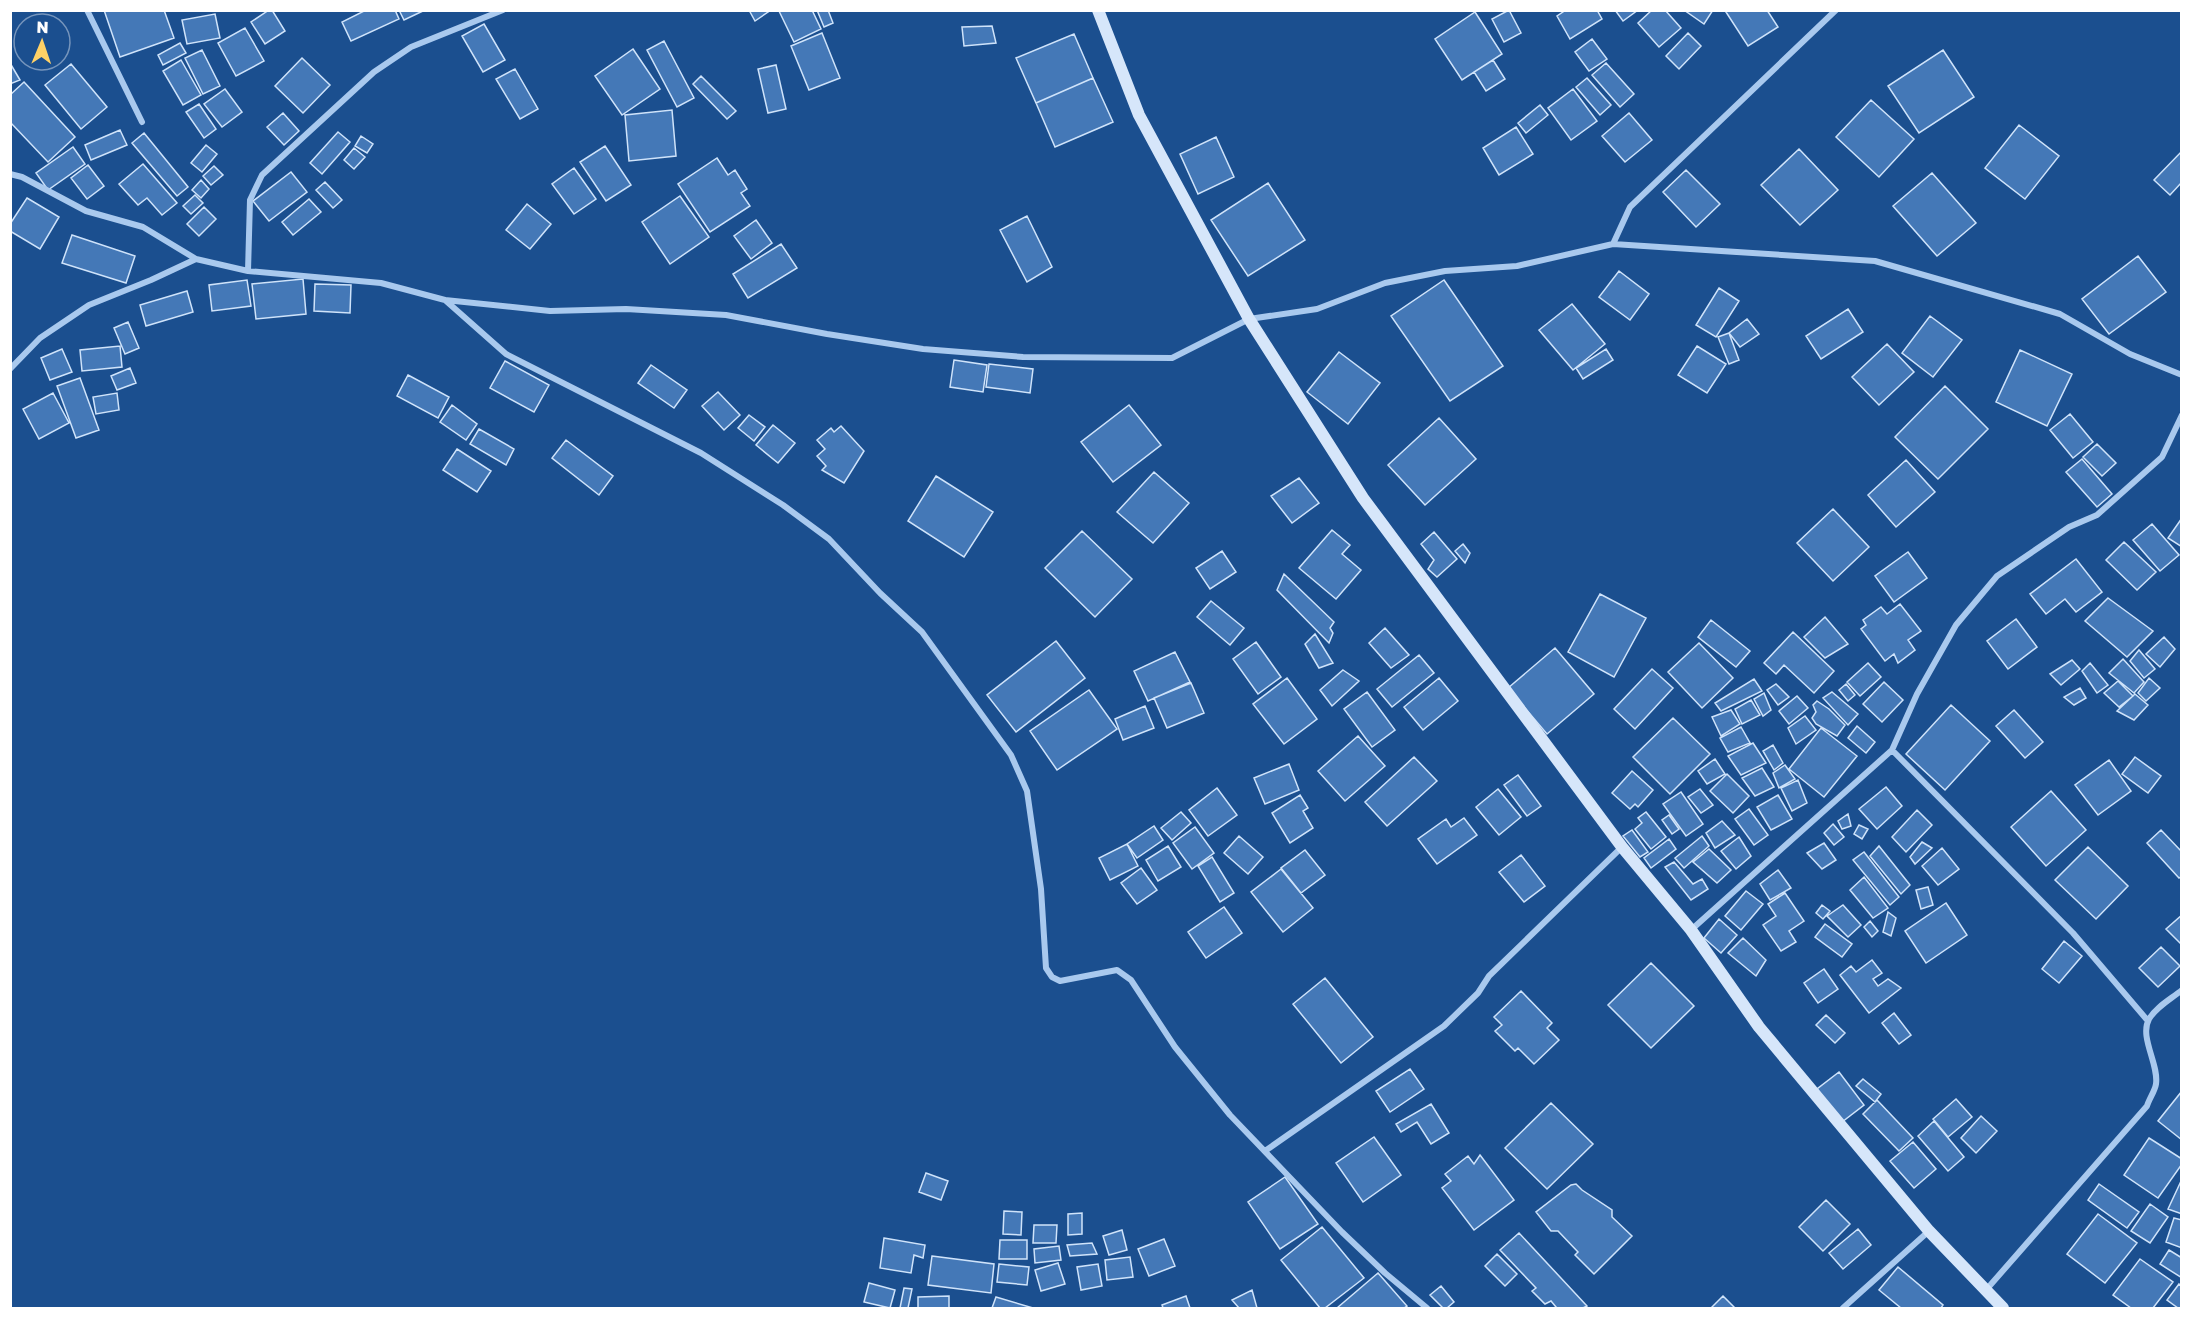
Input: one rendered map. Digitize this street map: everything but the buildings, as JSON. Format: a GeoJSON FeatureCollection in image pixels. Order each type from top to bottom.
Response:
{"type":"FeatureCollection","features":[{"type":"Feature","properties":{"kind":"main road"},"geometry":{"type":"LineString","coordinates":[[1098,10],[1139,115],[1250,320],[1364,498],[1622,847],[1691,930],[1759,1027],[1929,1231],[2003,1308]]}},
{"type":"Feature","properties":{"kind":"street"},"geometry":{"type":"LineString","coordinates":[[87,10],[142,122]]}},
{"type":"Feature","properties":{"kind":"street"},"geometry":{"type":"LineString","coordinates":[[248,271],[249,200],[262,175],[374,72],[411,47],[503,10]]}},
{"type":"Feature","properties":{"kind":"street"},"geometry":{"type":"LineString","coordinates":[[1614,244],[1630,207],[1836,10]]}},
{"type":"Feature","properties":{"kind":"street"},"geometry":{"type":"LineString","coordinates":[[10,174],[22,177],[86,211],[143,227],[196,259],[248,271],[381,283],[446,300],[550,310],[626,309],[726,315],[922,349],[1023,357],[1172,358],[1250,320],[1317,309],[1395,281],[1445,271],[1517,266],[1614,244],[1875,261],[2060,314],[2130,354],[2181,375]]}},
{"type":"Feature","properties":{"kind":"street"},"geometry":{"type":"LineString","coordinates":[[10,369],[40,338],[89,305],[196,259]]}},
{"type":"Feature","properties":{"kind":"street"},"geometry":{"type":"LineString","coordinates":[[446,300],[506,354],[701,453],[783,505],[829,539],[880,593],[922,632],[1011,754],[1027,791],[1041,889],[1046,968],[1052,977],[1060,981],[1117,970],[1131,980],[1175,1047],[1230,1115],[1342,1232],[1385,1273],[1427,1308]]}},
{"type":"Feature","properties":{"kind":"street"},"geometry":{"type":"LineString","coordinates":[[1691,930],[1892,750],[1917,694],[1956,625],[1997,576],[2069,527],[2097,515],[2162,457],[2181,415]]}},
{"type":"Feature","properties":{"kind":"street"},"geometry":{"type":"LineString","coordinates":[[1892,750],[2073,933],[2148,1021]]}},
{"type":"Feature","properties":{"kind":"street"},"geometry":{"type":"LineString","coordinates":[[1265,1151],[1444,1026],[1478,993],[1496,969],[1622,847]]}},
{"type":"Feature","properties":{"kind":"street"},"geometry":{"type":"LineString","coordinates":[[1986,1291],[2146,1106],[2156,1084],[2155,1069],[2148,1046],[2148,1021],[2154,1012],[2181,990]]}},
{"type":"Feature","properties":{"kind":"street"},"geometry":{"type":"LineString","coordinates":[[1843,1308],[1929,1231]]}}]}
